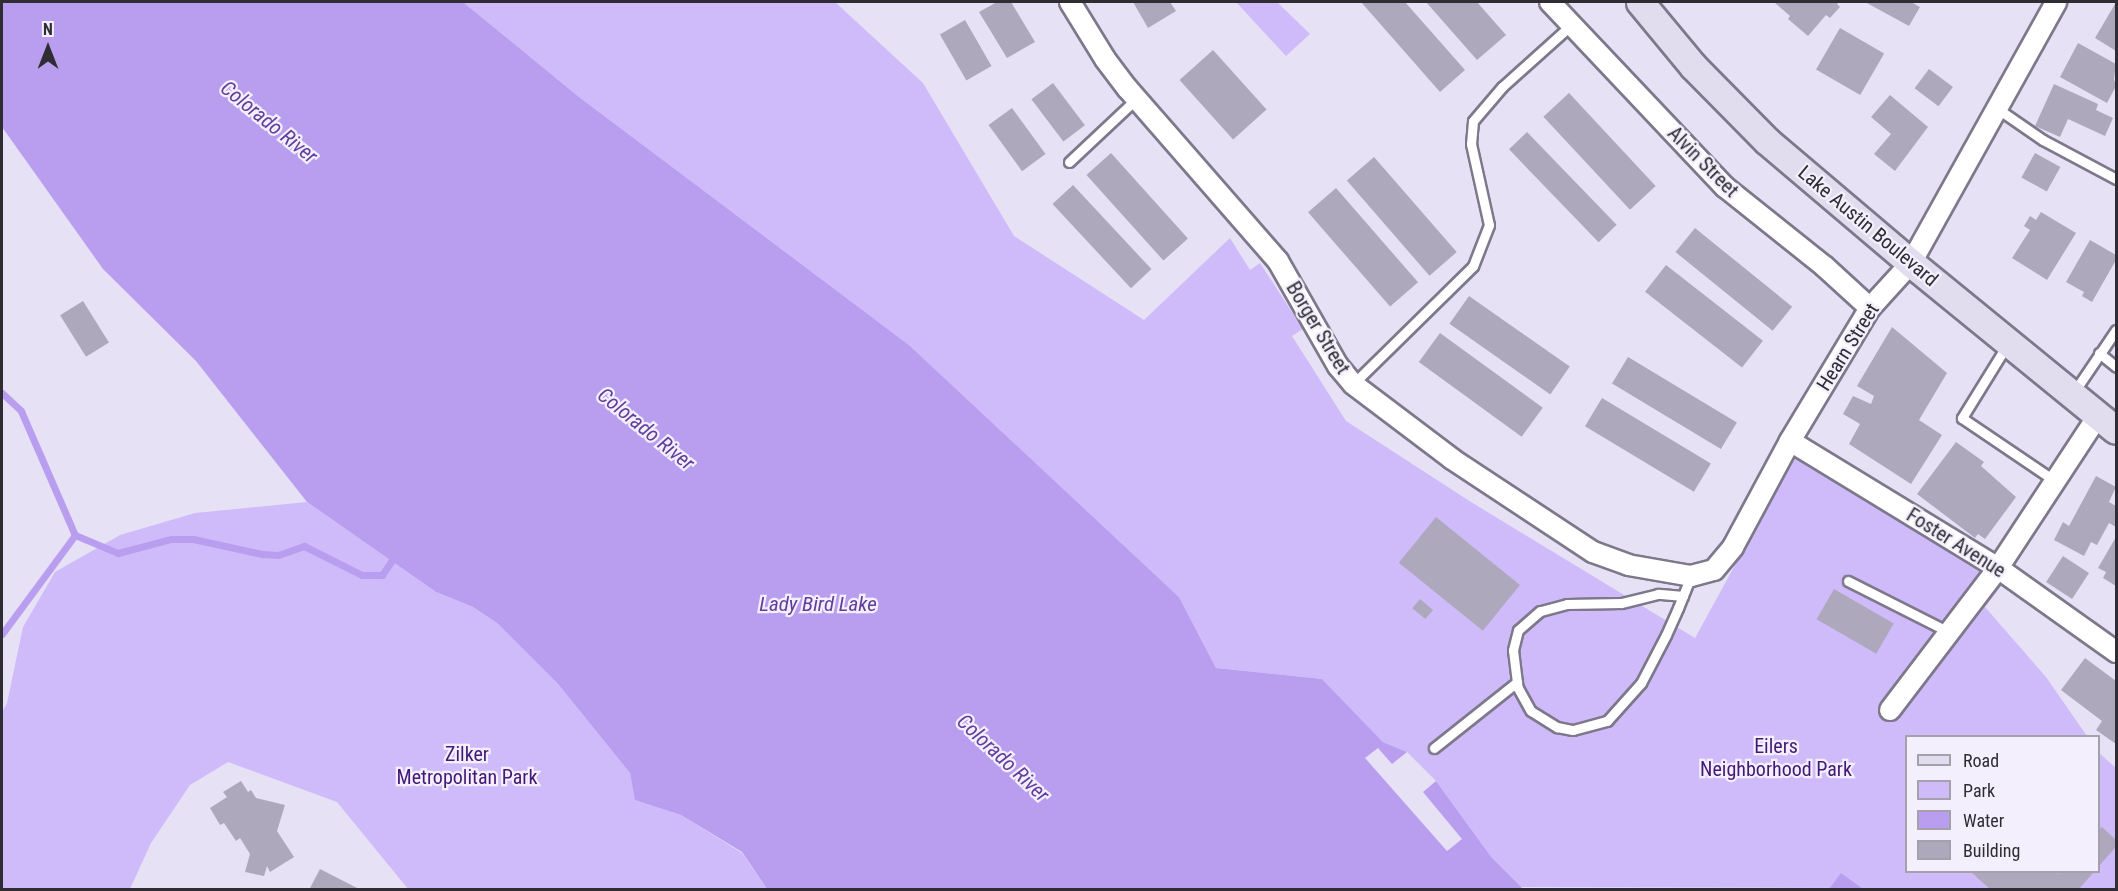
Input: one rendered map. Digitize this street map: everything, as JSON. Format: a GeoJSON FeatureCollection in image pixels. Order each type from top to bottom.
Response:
{"type":"FeatureCollection","features":[{"type":"Feature","properties":{"kind":"main road","name":"Lake Austin Boulevard"},"geometry":{"type":"LineString","coordinates":[[1640,2],[1693,66],[1767,141],[2008,343],[2111,424]]}},
{"type":"Feature","properties":{"kind":"street","name":"Borger Street"},"geometry":{"type":"LineString","coordinates":[[1070,2],[1105,59],[1136,99],[1278,261],[1338,366],[1353,384],[1452,459],[1593,552],[1628,565],[1691,576],[1714,570]]}},
{"type":"Feature","properties":{"kind":"street","name":"Alvin Street"},"geometry":{"type":"LineString","coordinates":[[1550,2],[1725,187],[1824,266],[1870,308]]}},
{"type":"Feature","properties":{"kind":"street","name":"Hearn Street"},"geometry":{"type":"LineString","coordinates":[[1714,570],[1733,547],[1791,441],[1870,308],[1911,263],[2056,2]]}},
{"type":"Feature","properties":{"kind":"street"},"geometry":{"type":"LineString","coordinates":[[1890,710],[1998,568],[2055,481],[2111,424]]}},
{"type":"Feature","properties":{"kind":"street","name":"Foster Avenue"},"geometry":{"type":"LineString","coordinates":[[1791,441],[1998,568],[2116,652]]}},
{"type":"Feature","properties":{"kind":"lane"},"geometry":{"type":"LineString","coordinates":[[1353,384],[1473,266],[1489,225],[1471,144],[1473,121],[1502,87],[1571,24]]}},
{"type":"Feature","properties":{"kind":"lane"},"geometry":{"type":"LineString","coordinates":[[1069,162],[1136,99]]}},
{"type":"Feature","properties":{"kind":"lane"},"geometry":{"type":"LineString","coordinates":[[1998,109],[2043,140],[2116,179]]}},
{"type":"Feature","properties":{"kind":"lane"},"geometry":{"type":"LineString","coordinates":[[2072,394],[2099,353],[2113,340],[2116,330]]}},
{"type":"Feature","properties":{"kind":"lane"},"geometry":{"type":"LineString","coordinates":[[2008,343],[1962,418],[2055,481]]}},
{"type":"Feature","properties":{"kind":"lane"},"geometry":{"type":"LineString","coordinates":[[2099,353],[2116,367]]}},
{"type":"Feature","properties":{"kind":"lane"},"geometry":{"type":"LineString","coordinates":[[1683,596],[1658,594],[1640,596],[1621,603],[1567,604],[1540,611],[1518,630],[1513,650],[1518,688],[1531,711],[1557,727],[1573,729],[1607,721],[1641,683],[1683,596],[1691,576]]}},
{"type":"Feature","properties":{"kind":"lane"},"geometry":{"type":"LineString","coordinates":[[1848,581],[1949,632]]}},
{"type":"Feature","properties":{"kind":"lane"},"geometry":{"type":"LineString","coordinates":[[1434,748],[1517,682]]}},
{"type":"Feature","properties":{"kind":"green space","name":"Eilers Neighborhood Park"},"geometry":{"type":"Polygon","coordinates":[[[463,2],[835,2],[923,83],[1014,236],[1144,320],[1230,238],[1250,270],[1260,263],[1303,329],[1292,336],[1346,421],[1471,502],[1695,638],[1796,454],[2008,577],[1985,607],[2046,677],[2086,735],[1905,735],[1905,873],[2100,873],[2100,754],[2116,768],[2116,889],[1519,887],[1491,858],[1436,781],[1407,752],[1383,742],[1322,679],[1216,668],[1179,597],[909,345],[579,97],[463,2]]]}},
{"type":"Feature","properties":{"kind":"green space"},"geometry":{"type":"Polygon","coordinates":[[[1236,2],[1277,2],[1310,34],[1286,56],[1236,2]]]}},
{"type":"Feature","properties":{"kind":"green space","name":"Zilker Metropolitan Park"},"geometry":{"type":"Polygon","coordinates":[[[307,502],[436,592],[473,607],[497,623],[558,684],[630,773],[636,800],[681,815],[742,853],[767,889],[408,889],[337,802],[228,762],[190,785],[151,843],[130,889],[2,890],[2,712],[7,703],[23,627],[55,572],[120,535],[195,513],[307,502]]]}},
{"type":"Feature","properties":{"kind":"water","name":"Lady Bird Lake"},"geometry":{"type":"Polygon","coordinates":[[[2,2],[463,2],[579,97],[909,345],[1179,597],[1216,668],[1322,679],[1383,742],[1407,752],[1392,764],[1378,748],[1365,758],[1447,851],[1462,839],[1423,792],[1436,781],[1491,857],[1523,889],[767,889],[742,852],[681,815],[635,800],[630,773],[558,684],[497,623],[473,607],[436,592],[307,502],[196,361],[103,269],[2,127],[2,2]]]}},
{"type":"Feature","properties":{"kind":"water"},"geometry":{"type":"Polygon","coordinates":[[[1841,873],[1863,889],[1829,889],[1841,873]]]}},
{"type":"Feature","properties":{"kind":"building"},"geometry":{"type":"Polygon","coordinates":[[[997,2],[1011,2],[1035,42],[1007,58],[979,12],[997,2]]]}},
{"type":"Feature","properties":{"kind":"building"},"geometry":{"type":"Polygon","coordinates":[[[1133,2],[1170,2],[1176,11],[1148,28],[1133,2]]]}},
{"type":"Feature","properties":{"kind":"building"},"geometry":{"type":"Polygon","coordinates":[[[1361,2],[1405,2],[1465,70],[1440,92],[1361,2]]]}},
{"type":"Feature","properties":{"kind":"building"},"geometry":{"type":"Polygon","coordinates":[[[1426,2],[1477,2],[1506,35],[1477,60],[1426,2]]]}},
{"type":"Feature","properties":{"kind":"building"},"geometry":{"type":"Polygon","coordinates":[[[1774,2],[1839,2],[1837,4],[1840,7],[1830,18],[1826,15],[1808,36],[1788,19],[1790,16],[1774,2]]]}},
{"type":"Feature","properties":{"kind":"building"},"geometry":{"type":"Polygon","coordinates":[[[1865,2],[1911,2],[1920,7],[1909,26],[1865,2]]]}},
{"type":"Feature","properties":{"kind":"building"},"geometry":{"type":"Polygon","coordinates":[[[2116,5],[2116,51],[2095,38],[2116,5]]]}},
{"type":"Feature","properties":{"kind":"building"},"geometry":{"type":"Polygon","coordinates":[[[965,20],[992,66],[966,80],[940,34],[965,20]]]}},
{"type":"Feature","properties":{"kind":"building"},"geometry":{"type":"Polygon","coordinates":[[[1840,28],[1884,54],[1860,95],[1816,70],[1840,28]]]}},
{"type":"Feature","properties":{"kind":"building"},"geometry":{"type":"Polygon","coordinates":[[[2078,43],[2116,64],[2114,79],[2116,86],[2107,103],[2060,77],[2078,43]]]}},
{"type":"Feature","properties":{"kind":"building"},"geometry":{"type":"Polygon","coordinates":[[[1213,50],[1267,109],[1233,140],[1180,80],[1213,50]]]}},
{"type":"Feature","properties":{"kind":"building"},"geometry":{"type":"Polygon","coordinates":[[[1929,69],[1953,87],[1939,106],[1915,88],[1929,69]]]}},
{"type":"Feature","properties":{"kind":"building"},"geometry":{"type":"Polygon","coordinates":[[[1053,83],[1085,125],[1063,142],[1031,99],[1053,83]]]}},
{"type":"Feature","properties":{"kind":"building"},"geometry":{"type":"Polygon","coordinates":[[[2054,84],[2098,104],[2096,110],[2113,118],[2105,136],[2068,119],[2060,137],[2035,126],[2054,84]]]}},
{"type":"Feature","properties":{"kind":"building"},"geometry":{"type":"Polygon","coordinates":[[[1569,93],[1656,186],[1630,210],[1543,117],[1569,93]]]}},
{"type":"Feature","properties":{"kind":"building"},"geometry":{"type":"Polygon","coordinates":[[[1890,95],[1928,127],[1895,171],[1874,154],[1891,134],[1871,117],[1890,95]]]}},
{"type":"Feature","properties":{"kind":"building"},"geometry":{"type":"Polygon","coordinates":[[[1012,108],[1046,154],[1022,171],[989,125],[1012,108]]]}},
{"type":"Feature","properties":{"kind":"building"},"geometry":{"type":"Polygon","coordinates":[[[1527,132],[1617,225],[1599,242],[1509,149],[1527,132]]]}},
{"type":"Feature","properties":{"kind":"building"},"geometry":{"type":"Polygon","coordinates":[[[1111,153],[1188,238],[1163,261],[1086,175],[1111,153]]]}},
{"type":"Feature","properties":{"kind":"building"},"geometry":{"type":"Polygon","coordinates":[[[2035,153],[2060,167],[2047,192],[2021,177],[2035,153]]]}},
{"type":"Feature","properties":{"kind":"building"},"geometry":{"type":"Polygon","coordinates":[[[1374,157],[1457,252],[1429,276],[1347,181],[1374,157]]]}},
{"type":"Feature","properties":{"kind":"building"},"geometry":{"type":"Polygon","coordinates":[[[1073,185],[1151,269],[1131,288],[1053,204],[1073,185]]]}},
{"type":"Feature","properties":{"kind":"building"},"geometry":{"type":"Polygon","coordinates":[[[1336,188],[1418,282],[1390,307],[1308,212],[1336,188]]]}},
{"type":"Feature","properties":{"kind":"building"},"geometry":{"type":"Polygon","coordinates":[[[2041,212],[2076,233],[2047,280],[2012,258],[2030,230],[2024,226],[2030,216],[2036,220],[2041,212]]]}},
{"type":"Feature","properties":{"kind":"building"},"geometry":{"type":"Polygon","coordinates":[[[1695,228],[1792,307],[1773,331],[1675,252],[1695,228]]]}},
{"type":"Feature","properties":{"kind":"building"},"geometry":{"type":"Polygon","coordinates":[[[2090,240],[2116,255],[2116,260],[2092,302],[2082,296],[2084,292],[2066,282],[2090,240]]]}},
{"type":"Feature","properties":{"kind":"building"},"geometry":{"type":"Polygon","coordinates":[[[1666,265],[1763,341],[1742,368],[1645,292],[1666,265]]]}},
{"type":"Feature","properties":{"kind":"building"},"geometry":{"type":"Polygon","coordinates":[[[1469,296],[1570,367],[1550,394],[1449,324],[1469,296]]]}},
{"type":"Feature","properties":{"kind":"building"},"geometry":{"type":"Polygon","coordinates":[[[83,301],[109,343],[86,357],[60,315],[83,301]]]}},
{"type":"Feature","properties":{"kind":"building"},"geometry":{"type":"Polygon","coordinates":[[[1892,327],[1947,373],[1919,420],[1942,435],[1911,484],[1849,444],[1860,424],[1843,414],[1853,396],[1871,404],[1874,396],[1857,386],[1892,327]]]}},
{"type":"Feature","properties":{"kind":"building"},"geometry":{"type":"Polygon","coordinates":[[[1440,333],[1543,408],[1522,437],[1419,362],[1440,333]]]}},
{"type":"Feature","properties":{"kind":"building"},"geometry":{"type":"Polygon","coordinates":[[[1628,357],[1737,422],[1721,449],[1612,384],[1628,357]]]}},
{"type":"Feature","properties":{"kind":"building"},"geometry":{"type":"Polygon","coordinates":[[[1602,398],[1711,463],[1694,492],[1585,426],[1602,398]]]}},
{"type":"Feature","properties":{"kind":"building"},"geometry":{"type":"Polygon","coordinates":[[[1956,442],[1984,462],[1981,466],[2016,497],[1985,539],[1978,534],[1975,538],[1917,494],[1956,442]]]}},
{"type":"Feature","properties":{"kind":"building"},"geometry":{"type":"Polygon","coordinates":[[[2096,476],[2116,487],[2109,502],[2116,506],[2116,527],[2109,523],[2097,545],[2091,542],[2084,556],[2054,540],[2063,522],[2069,526],[2096,476]]]}},
{"type":"Feature","properties":{"kind":"building"},"geometry":{"type":"Polygon","coordinates":[[[1436,517],[1520,585],[1483,631],[1399,563],[1436,517]]]}},
{"type":"Feature","properties":{"kind":"building"},"geometry":{"type":"Polygon","coordinates":[[[2116,537],[2116,586],[2103,578],[2106,572],[2098,568],[2116,537]]]}},
{"type":"Feature","properties":{"kind":"building"},"geometry":{"type":"Polygon","coordinates":[[[2063,556],[2089,573],[2072,599],[2046,582],[2063,556]]]}},
{"type":"Feature","properties":{"kind":"building"},"geometry":{"type":"Polygon","coordinates":[[[1834,589],[1894,624],[1876,654],[1816,619],[1834,589]]]}},
{"type":"Feature","properties":{"kind":"building"},"geometry":{"type":"Polygon","coordinates":[[[1420,599],[1433,610],[1425,619],[1412,608],[1420,599]]]}},
{"type":"Feature","properties":{"kind":"building"},"geometry":{"type":"Polygon","coordinates":[[[2085,658],[2116,681],[2116,744],[2096,730],[2102,721],[2061,690],[2085,658]]]}},
{"type":"Feature","properties":{"kind":"building"},"geometry":{"type":"Polygon","coordinates":[[[241,781],[248,792],[251,790],[256,798],[285,805],[277,831],[294,857],[270,872],[267,866],[264,876],[245,872],[250,854],[240,838],[236,841],[224,823],[220,825],[210,808],[227,797],[223,792],[241,781]]]}},
{"type":"Feature","properties":{"kind":"building"},"geometry":{"type":"Polygon","coordinates":[[[2102,827],[2116,840],[2116,847],[2100,865],[2100,828],[2102,827]]]}},
{"type":"Feature","properties":{"kind":"building"},"geometry":{"type":"Polygon","coordinates":[[[320,869],[361,890],[309,890],[320,869]]]}},
{"type":"Feature","properties":{"kind":"building"},"geometry":{"type":"Polygon","coordinates":[[[1972,873],[2093,873],[2078,890],[1991,890],[1972,873]]]}},
{"type":"Feature","properties":{"kind":"waterway"},"geometry":{"type":"LineString","coordinates":[[2,393],[21,411],[75,535],[118,553],[171,539],[193,539],[262,554],[278,555],[304,546],[362,575],[382,575],[396,554]]}},
{"type":"Feature","properties":{"kind":"waterway"},"geometry":{"type":"LineString","coordinates":[[2,634],[75,535]]}},
{"type":"Feature","properties":{"kind":"water label","name":"Colorado River"},"geometry":{"type":"Point","coordinates":[269,122]}},
{"type":"Feature","properties":{"kind":"water label","name":"Colorado River"},"geometry":{"type":"Point","coordinates":[646,429]}},
{"type":"Feature","properties":{"kind":"water label","name":"Colorado River"},"geometry":{"type":"Point","coordinates":[1003,758]}}]}
